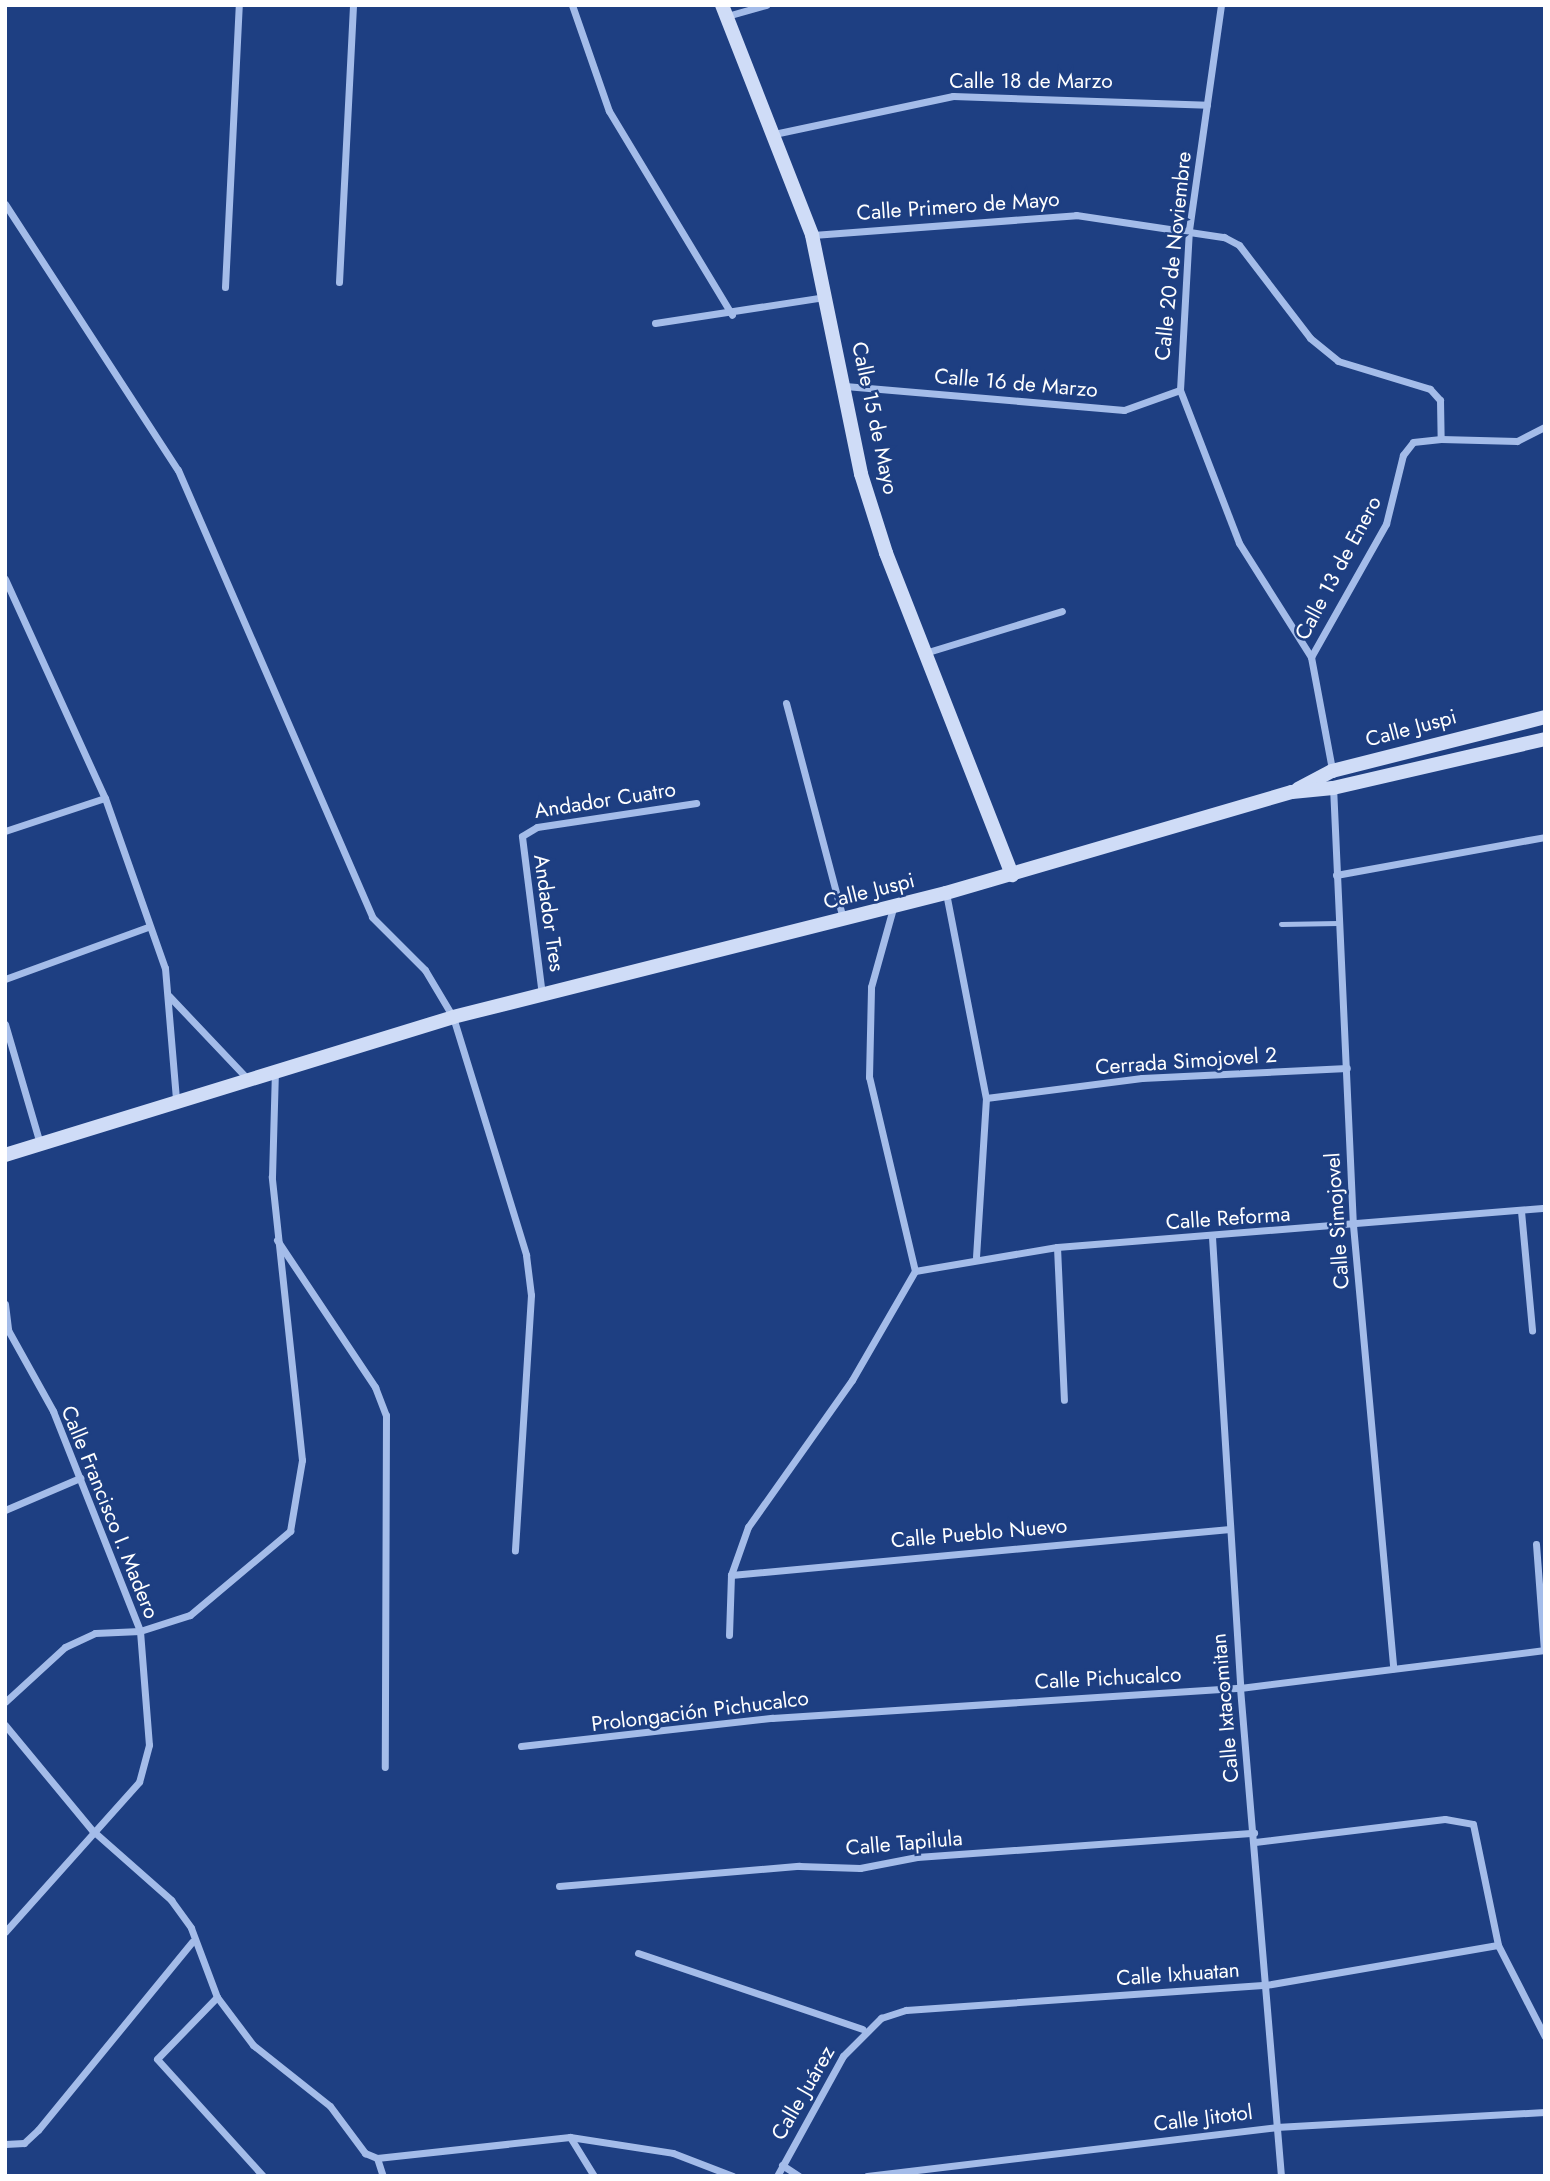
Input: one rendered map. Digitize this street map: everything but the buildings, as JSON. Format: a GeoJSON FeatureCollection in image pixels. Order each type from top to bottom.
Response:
{"type":"FeatureCollection","features":[{"type":"Feature","properties":{"kind":"street"},"geometry":{"type":"LineString","coordinates":[[225,288],[239,5]]}},
{"type":"Feature","properties":{"kind":"street"},"geometry":{"type":"LineString","coordinates":[[339,282],[353,5]]}},
{"type":"Feature","properties":{"kind":"street"},"geometry":{"type":"LineString","coordinates":[[572,5],[609,111],[732,316]]}},
{"type":"Feature","properties":{"kind":"street"},"geometry":{"type":"LineString","coordinates":[[724,11],[766,5]]}},
{"type":"Feature","properties":{"kind":"street","name":"Calle 20 de Noviembre"},"geometry":{"type":"LineString","coordinates":[[1221,5],[1189,229],[1180,390],[1239,542],[1311,657],[1332,771]]}},
{"type":"Feature","properties":{"kind":"street","name":"Calle 15 de Mayo"},"geometry":{"type":"LineString","coordinates":[[724,11],[812,235],[828,296],[861,474],[1012,875]]}},
{"type":"Feature","properties":{"kind":"street","name":"Calle 18 de Marzo"},"geometry":{"type":"LineString","coordinates":[[774,134],[953,96],[1207,104]]}},
{"type":"Feature","properties":{"kind":"street"},"geometry":{"type":"LineString","coordinates":[[5,204],[178,470],[372,917],[425,970],[453,1017],[526,1255],[531,1294],[515,1551]]}},
{"type":"Feature","properties":{"kind":"street","name":"Calle Primero de Mayo"},"geometry":{"type":"LineString","coordinates":[[812,235],[1076,215],[1189,229],[1239,245],[1310,338],[1338,361],[1430,389],[1440,400],[1441,439]]}},
{"type":"Feature","properties":{"kind":"street"},"geometry":{"type":"LineString","coordinates":[[655,323],[732,316],[828,296]]}},
{"type":"Feature","properties":{"kind":"street","name":"Calle 16 de Marzo"},"geometry":{"type":"LineString","coordinates":[[845,386],[1124,410],[1180,390]]}},
{"type":"Feature","properties":{"kind":"street","name":"Calle 13 de Enero"},"geometry":{"type":"LineString","coordinates":[[1311,657],[1386,524],[1403,455],[1413,443],[1441,439],[1517,441],[1545,427]]}},
{"type":"Feature","properties":{"kind":"street"},"geometry":{"type":"LineString","coordinates":[[5,579],[105,798],[148,927],[169,995],[176,1098]]}},
{"type":"Feature","properties":{"kind":"street"},"geometry":{"type":"LineString","coordinates":[[928,652],[1062,611]]}},
{"type":"Feature","properties":{"kind":"street"},"geometry":{"type":"LineString","coordinates":[[786,703],[843,919]]}},
{"type":"Feature","properties":{"kind":"street","name":"Calle Juspi"},"geometry":{"type":"LineString","coordinates":[[1292,792],[1332,771],[1545,717]]}},
{"type":"Feature","properties":{"kind":"street","name":"Calle Juspi"},"geometry":{"type":"LineString","coordinates":[[5,1155],[245,1076],[453,1017],[946,893],[1292,792],[1333,788],[1545,739]]}},
{"type":"Feature","properties":{"kind":"street","name":"Calle Simojovel"},"geometry":{"type":"LineString","coordinates":[[1332,771],[1353,1225],[1392,1668]]}},
{"type":"Feature","properties":{"kind":"street"},"geometry":{"type":"LineString","coordinates":[[5,831],[105,798]]}},
{"type":"Feature","properties":{"kind":"street","name":"Andador Cuatro"},"geometry":{"type":"LineString","coordinates":[[522,836],[537,827],[696,803]]}},
{"type":"Feature","properties":{"kind":"street","name":"Andador Tres"},"geometry":{"type":"LineString","coordinates":[[522,836],[542,995]]}},
{"type":"Feature","properties":{"kind":"street"},"geometry":{"type":"LineString","coordinates":[[1336,875],[1545,837]]}},
{"type":"Feature","properties":{"kind":"street"},"geometry":{"type":"LineString","coordinates":[[946,893],[986,1098],[976,1257]]}},
{"type":"Feature","properties":{"kind":"street"},"geometry":{"type":"LineString","coordinates":[[729,1635],[731,1575],[748,1527],[852,1380],[915,1271],[869,1077],[871,987],[893,907]]}},
{"type":"Feature","properties":{"kind":"street"},"geometry":{"type":"LineString","coordinates":[[5,979],[148,927]]}},
{"type":"Feature","properties":{"kind":"street"},"geometry":{"type":"LineString","coordinates":[[169,995],[245,1076]]}},
{"type":"Feature","properties":{"kind":"street"},"geometry":{"type":"LineString","coordinates":[[5,1024],[40,1144]]}},
{"type":"Feature","properties":{"kind":"street"},"geometry":{"type":"LineString","coordinates":[[5,1702],[65,1647],[95,1633],[140,1630],[190,1615],[290,1531],[302,1460],[277,1240],[275,1068]]}},
{"type":"Feature","properties":{"kind":"street","name":"Cerrada Simojovel 2"},"geometry":{"type":"LineString","coordinates":[[986,1098],[1142,1078],[1347,1068]]}},
{"type":"Feature","properties":{"kind":"street","name":"Calle Reforma"},"geometry":{"type":"LineString","coordinates":[[915,1271],[976,1257],[1057,1247],[1212,1237],[1545,1208]]}},
{"type":"Feature","properties":{"kind":"street"},"geometry":{"type":"LineString","coordinates":[[1521,1211],[1532,1330]]}},
{"type":"Feature","properties":{"kind":"street","name":"Calle Ixtacomitan"},"geometry":{"type":"LineString","coordinates":[[1212,1237],[1240,1688],[1281,2176]]}},
{"type":"Feature","properties":{"kind":"street"},"geometry":{"type":"LineString","coordinates":[[277,1240],[375,1387],[386,1415],[385,1767]]}},
{"type":"Feature","properties":{"kind":"street"},"geometry":{"type":"LineString","coordinates":[[1057,1247],[1064,1399]]}},
{"type":"Feature","properties":{"kind":"street","name":"Calle Francisco I. Madero"},"geometry":{"type":"LineString","coordinates":[[5,1304],[7,1331],[53,1411],[140,1630],[149,1745],[139,1782],[92,1830]]}},
{"type":"Feature","properties":{"kind":"street"},"geometry":{"type":"LineString","coordinates":[[5,1510],[80,1478]]}},
{"type":"Feature","properties":{"kind":"street","name":"Calle Pueblo Nuevo"},"geometry":{"type":"LineString","coordinates":[[731,1575],[1230,1529]]}},
{"type":"Feature","properties":{"kind":"street"},"geometry":{"type":"LineString","coordinates":[[1536,1544],[1545,1650]]}},
{"type":"Feature","properties":{"kind":"street","name":"Calle Pichucalco"},"geometry":{"type":"LineString","coordinates":[[882,1709],[1240,1688],[1545,1650]]}},
{"type":"Feature","properties":{"kind":"street","name":"Prolongación Pichucalco"},"geometry":{"type":"LineString","coordinates":[[522,1746],[882,1709]]}},
{"type":"Feature","properties":{"kind":"street"},"geometry":{"type":"LineString","coordinates":[[5,1725],[92,1830],[171,1900],[191,1928],[192,1942],[217,1997],[253,2045],[330,2106],[365,2152],[377,2158],[570,2137],[673,2153],[733,2176]]}},
{"type":"Feature","properties":{"kind":"street"},"geometry":{"type":"LineString","coordinates":[[1255,1842],[1445,1819],[1473,1824],[1497,1945],[1545,2037]]}},
{"type":"Feature","properties":{"kind":"street"},"geometry":{"type":"LineString","coordinates":[[5,1932],[92,1830]]}},
{"type":"Feature","properties":{"kind":"street","name":"Calle Tapilula"},"geometry":{"type":"LineString","coordinates":[[559,1886],[799,1866],[860,1868],[917,1857],[1254,1833]]}},
{"type":"Feature","properties":{"kind":"street"},"geometry":{"type":"LineString","coordinates":[[9,2145],[38,2130],[192,1942]]}},
{"type":"Feature","properties":{"kind":"street","name":"Calle Ixhuatan"},"geometry":{"type":"LineString","coordinates":[[863,2029],[906,2010],[1266,1985],[1497,1945]]}},
{"type":"Feature","properties":{"kind":"street"},"geometry":{"type":"LineString","coordinates":[[638,1953],[863,2029]]}},
{"type":"Feature","properties":{"kind":"street"},"geometry":{"type":"LineString","coordinates":[[217,1997],[157,2059],[263,2176]]}},
{"type":"Feature","properties":{"kind":"street","name":"Calle Juárez"},"geometry":{"type":"LineString","coordinates":[[776,2176],[863,2029]]}},
{"type":"Feature","properties":{"kind":"street","name":"Calle Jitotol"},"geometry":{"type":"LineString","coordinates":[[867,2176],[1276,2127],[1545,2112]]}},
{"type":"Feature","properties":{"kind":"street"},"geometry":{"type":"LineString","coordinates":[[570,2137],[594,2176]]}},
{"type":"Feature","properties":{"kind":"street"},"geometry":{"type":"LineString","coordinates":[[377,2158],[383,2176]]}},
{"type":"Feature","properties":{"kind":"street"},"geometry":{"type":"LineString","coordinates":[[782,2165],[799,2176]]}},
{"type":"Feature","properties":{"kind":"lane"},"geometry":{"type":"LineString","coordinates":[[1281,924],[1338,923]]}}]}
